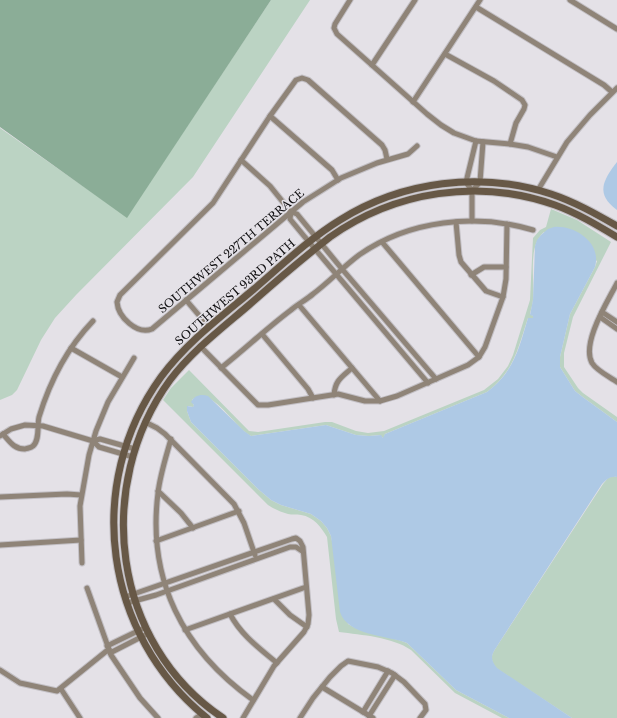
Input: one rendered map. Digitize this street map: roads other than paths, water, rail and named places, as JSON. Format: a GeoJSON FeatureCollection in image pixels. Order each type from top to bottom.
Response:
{"type":"FeatureCollection","features":[{"type":"Feature","properties":{"kind":"street"},"geometry":{"type":"LineString","coordinates":[[350,0],[334,28],[337,35],[413,102],[446,128],[459,136],[476,142],[510,144],[535,148],[557,157]]}},
{"type":"Feature","properties":{"kind":"street"},"geometry":{"type":"LineString","coordinates":[[372,66],[415,0]]}},
{"type":"Feature","properties":{"kind":"street"},"geometry":{"type":"LineString","coordinates":[[413,102],[480,0]]}},
{"type":"Feature","properties":{"kind":"street"},"geometry":{"type":"LineString","coordinates":[[570,0],[617,29]]}},
{"type":"Feature","properties":{"kind":"street"},"geometry":{"type":"LineString","coordinates":[[476,6],[604,85],[612,92]]}},
{"type":"Feature","properties":{"kind":"street"},"geometry":{"type":"LineString","coordinates":[[445,54],[522,99],[525,105],[524,111],[515,126],[510,144]]}},
{"type":"Feature","properties":{"kind":"street"},"geometry":{"type":"LineString","coordinates":[[387,160],[386,151],[382,145],[305,79],[299,79],[294,82],[241,160],[270,186],[291,212],[297,214],[436,379]]}},
{"type":"Feature","properties":{"kind":"street"},"geometry":{"type":"LineString","coordinates":[[538,190],[557,157],[573,135],[617,88]]}},
{"type":"Feature","properties":{"kind":"street"},"geometry":{"type":"LineString","coordinates":[[270,116],[332,170],[338,180]]}},
{"type":"Feature","properties":{"kind":"street"},"geometry":{"type":"LineString","coordinates":[[472,221],[472,191],[466,182],[476,142]]}},
{"type":"Feature","properties":{"kind":"street"},"geometry":{"type":"LineString","coordinates":[[472,191],[480,182],[483,142]]}},
{"type":"Feature","properties":{"kind":"street","name":"SOUTHWEST 227TH TERRACE"},"geometry":{"type":"LineString","coordinates":[[241,160],[211,206],[120,295],[116,302],[118,309],[126,320],[134,327],[143,330],[150,330],[308,198],[358,170],[410,153],[417,146]]}},
{"type":"Feature","properties":{"kind":"street","name":"SOUTHWEST 93RD PATH"},"geometry":{"type":"LineString","coordinates":[[202,717],[165,676],[139,634],[126,600],[117,562],[114,524],[116,489],[126,447],[141,411],[158,382],[182,351],[315,237],[356,210],[388,196],[429,185],[480,182],[511,185],[538,190],[557,196],[581,206],[617,226]]}},
{"type":"Feature","properties":{"kind":"street","name":"SOUTHWEST 93RD PATH"},"geometry":{"type":"LineString","coordinates":[[223,718],[200,700],[182,682],[164,659],[148,630],[134,597],[126,559],[123,525],[125,490],[134,453],[145,422],[156,401],[170,380],[200,346],[321,244],[351,223],[390,205],[432,194],[472,191],[505,193],[547,202],[575,213],[617,237]]}},
{"type":"Feature","properties":{"kind":"street"},"geometry":{"type":"LineString","coordinates":[[291,212],[290,219],[428,383]]}},
{"type":"Feature","properties":{"kind":"street"},"geometry":{"type":"LineString","coordinates":[[222,368],[360,255],[382,242],[400,234],[426,226],[472,221],[507,224],[533,230]]}},
{"type":"Feature","properties":{"kind":"street"},"geometry":{"type":"LineString","coordinates":[[456,222],[459,258],[462,264],[486,292],[503,297]]}},
{"type":"Feature","properties":{"kind":"street"},"geometry":{"type":"LineString","coordinates":[[200,346],[260,405],[334,395],[344,395],[365,401],[380,401],[428,383],[468,365],[479,357],[486,345],[503,297],[506,267],[507,224]]}},
{"type":"Feature","properties":{"kind":"street"},"geometry":{"type":"LineString","coordinates":[[382,242],[479,357]]}},
{"type":"Feature","properties":{"kind":"street"},"geometry":{"type":"LineString","coordinates":[[471,275],[484,267],[506,267]]}},
{"type":"Feature","properties":{"kind":"street"},"geometry":{"type":"LineString","coordinates":[[617,284],[601,314],[591,343],[590,353],[595,366],[617,382]]}},
{"type":"Feature","properties":{"kind":"street"},"geometry":{"type":"LineString","coordinates":[[186,300],[209,327]]}},
{"type":"Feature","properties":{"kind":"street"},"geometry":{"type":"LineString","coordinates":[[299,305],[380,401]]}},
{"type":"Feature","properties":{"kind":"street"},"geometry":{"type":"LineString","coordinates":[[601,314],[617,322]]}},
{"type":"Feature","properties":{"kind":"street"},"geometry":{"type":"LineString","coordinates":[[601,314],[617,329]]}},
{"type":"Feature","properties":{"kind":"street"},"geometry":{"type":"LineString","coordinates":[[93,321],[71,348],[53,381],[40,416],[38,425],[36,442],[29,448],[16,448],[2,435],[11,429],[25,425],[38,425],[92,441],[99,447],[124,454],[134,453]]}},
{"type":"Feature","properties":{"kind":"street"},"geometry":{"type":"LineString","coordinates":[[262,334],[308,389],[313,398]]}},
{"type":"Feature","properties":{"kind":"street"},"geometry":{"type":"LineString","coordinates":[[71,348],[122,377]]}},
{"type":"Feature","properties":{"kind":"street"},"geometry":{"type":"LineString","coordinates":[[82,563],[80,509],[81,495],[92,441],[110,397],[134,358]]}},
{"type":"Feature","properties":{"kind":"street"},"geometry":{"type":"LineString","coordinates":[[334,395],[337,381],[352,368]]}},
{"type":"Feature","properties":{"kind":"street"},"geometry":{"type":"LineString","coordinates":[[145,422],[159,429],[171,439],[230,499],[239,511],[256,559]]}},
{"type":"Feature","properties":{"kind":"street"},"geometry":{"type":"LineString","coordinates":[[92,441],[100,439],[126,447],[134,453]]}},
{"type":"Feature","properties":{"kind":"street"},"geometry":{"type":"LineString","coordinates":[[171,439],[158,491],[155,517],[156,541],[164,583],[185,630],[197,648],[217,671],[253,700]]}},
{"type":"Feature","properties":{"kind":"street"},"geometry":{"type":"LineString","coordinates":[[158,491],[181,513],[193,528]]}},
{"type":"Feature","properties":{"kind":"street"},"geometry":{"type":"LineString","coordinates":[[0,497],[70,494],[81,495]]}},
{"type":"Feature","properties":{"kind":"street"},"geometry":{"type":"LineString","coordinates":[[156,541],[239,511]]}},
{"type":"Feature","properties":{"kind":"street"},"geometry":{"type":"LineString","coordinates":[[126,600],[164,583],[295,538],[302,542],[310,618],[307,627],[277,663],[243,718]]}},
{"type":"Feature","properties":{"kind":"street"},"geometry":{"type":"LineString","coordinates":[[0,545],[81,540]]}},
{"type":"Feature","properties":{"kind":"street"},"geometry":{"type":"LineString","coordinates":[[134,597],[167,591],[292,546],[297,547],[302,551]]}},
{"type":"Feature","properties":{"kind":"street"},"geometry":{"type":"LineString","coordinates":[[185,630],[306,587]]}},
{"type":"Feature","properties":{"kind":"street"},"geometry":{"type":"LineString","coordinates":[[88,588],[109,649],[140,698],[158,718]]}},
{"type":"Feature","properties":{"kind":"street"},"geometry":{"type":"LineString","coordinates":[[274,599],[290,615],[307,627]]}},
{"type":"Feature","properties":{"kind":"street"},"geometry":{"type":"LineString","coordinates":[[230,614],[235,623],[249,639],[277,663]]}},
{"type":"Feature","properties":{"kind":"street"},"geometry":{"type":"LineString","coordinates":[[0,670],[23,683],[54,692],[61,689],[109,649],[148,630]]}},
{"type":"Feature","properties":{"kind":"street"},"geometry":{"type":"LineString","coordinates":[[300,718],[335,671],[348,661],[388,671],[395,675],[423,701],[426,706],[425,711],[420,718]]}},
{"type":"Feature","properties":{"kind":"street"},"geometry":{"type":"LineString","coordinates":[[363,712],[388,671]]}},
{"type":"Feature","properties":{"kind":"street"},"geometry":{"type":"LineString","coordinates":[[322,687],[371,717],[395,675]]}},
{"type":"Feature","properties":{"kind":"street"},"geometry":{"type":"LineString","coordinates":[[61,689],[80,718]]}},
{"type":"Feature","properties":{"kind":"water"},"geometry":{"type":"Polygon","coordinates":[[[617,162],[617,210],[606,198],[604,187],[608,175],[617,162]]]}},
{"type":"Feature","properties":{"kind":"water"},"geometry":{"type":"Polygon","coordinates":[[[562,227],[578,232],[591,243],[594,250],[596,258],[595,267],[570,314],[560,357],[560,367],[575,391],[617,422],[617,477],[609,478],[602,484],[492,655],[494,664],[497,668],[572,718],[509,718],[456,690],[407,643],[369,634],[351,626],[344,620],[340,612],[331,536],[327,528],[321,521],[311,514],[281,505],[271,500],[258,489],[191,422],[187,411],[187,406],[193,407],[194,405],[191,402],[196,396],[208,396],[251,436],[326,425],[356,435],[381,435],[383,438],[385,434],[487,392],[504,376],[509,368],[518,349],[528,318],[533,318],[533,316],[530,315],[533,300],[535,246],[541,235],[548,229],[562,227]]]}}]}
